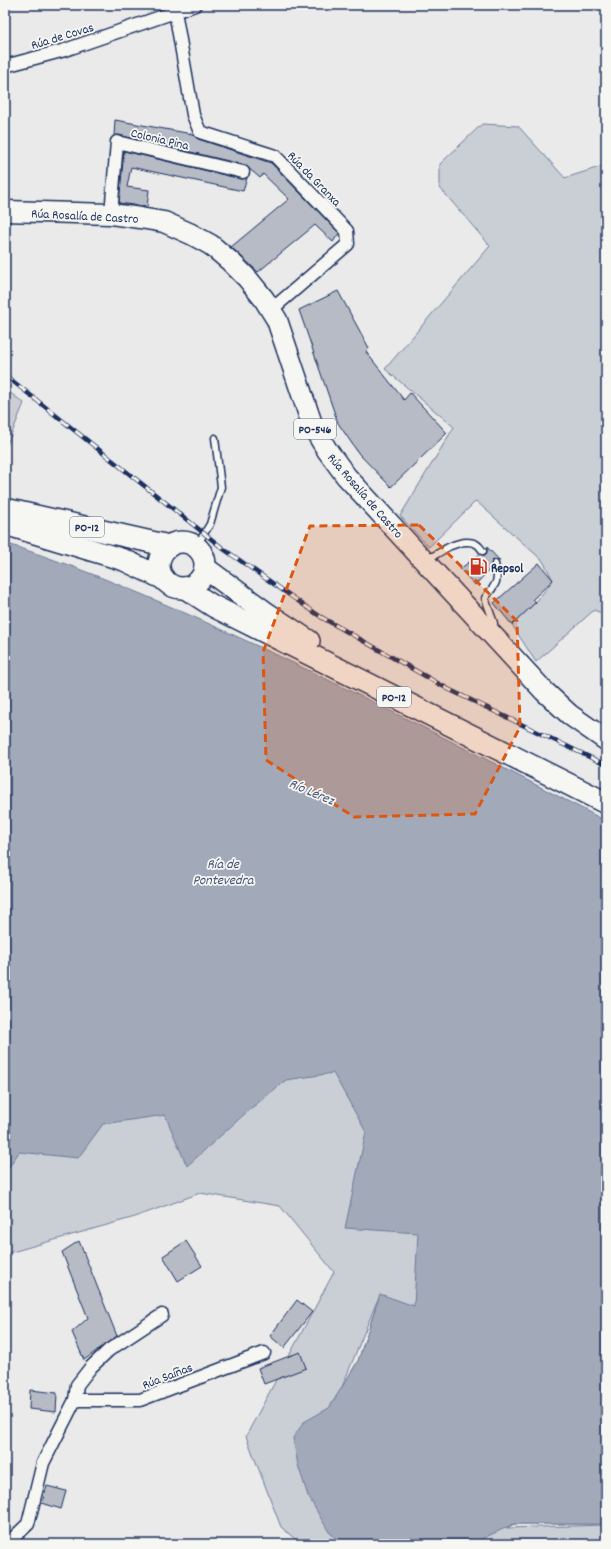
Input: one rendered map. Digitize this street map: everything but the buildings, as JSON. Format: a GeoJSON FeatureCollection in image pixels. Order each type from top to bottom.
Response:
{"type":"FeatureCollection","features":[{"type":"Feature","properties":{"kind":"highway","name":"PO-12"},"geometry":{"type":"LineString","coordinates":[[5,509],[169,546]]}},
{"type":"Feature","properties":{"kind":"highway","name":"PO-12"},"geometry":{"type":"LineString","coordinates":[[5,524],[124,560],[164,579]]}},
{"type":"Feature","properties":{"kind":"highway"},"geometry":{"type":"LineString","coordinates":[[183,542],[190,543],[196,547],[204,560],[205,568],[202,575],[192,586],[185,588],[173,586],[164,579],[160,572],[160,558],[164,551],[169,546],[183,542]]}},
{"type":"Feature","properties":{"kind":"highway","name":"PO-12"},"geometry":{"type":"LineString","coordinates":[[205,568],[277,620],[327,651],[606,787]]}},
{"type":"Feature","properties":{"kind":"highway","name":"PO-12"},"geometry":{"type":"LineString","coordinates":[[185,588],[213,606],[606,803]]}},
{"type":"Feature","properties":{"kind":"main road","name":"Rúa Rosalía de Castro"},"geometry":{"type":"LineString","coordinates":[[5,211],[111,214],[164,222],[191,234],[211,246],[232,262],[247,278],[277,320],[313,427],[326,450],[346,476],[544,691],[570,716],[606,740]]}},
{"type":"Feature","properties":{"kind":"street","name":"Rúa de Covas"},"geometry":{"type":"LineString","coordinates":[[5,66],[66,50],[195,5]]}},
{"type":"Feature","properties":{"kind":"street","name":"Rúa da Granxa"},"geometry":{"type":"LineString","coordinates":[[175,11],[193,115],[200,132],[275,156],[347,231],[348,244],[271,310]]}},
{"type":"Feature","properties":{"kind":"street","name":"Colonia Pina"},"geometry":{"type":"LineString","coordinates":[[111,214],[116,142],[243,172]]}},
{"type":"Feature","properties":{"kind":"street"},"geometry":{"type":"LineString","coordinates":[[7,1544],[28,1524],[43,1463],[75,1400],[77,1385],[91,1367],[109,1350],[162,1315]]}},
{"type":"Feature","properties":{"kind":"street","name":"Rúa Saíñas"},"geometry":{"type":"LineString","coordinates":[[75,1400],[140,1400],[264,1352]]}},
{"type":"Feature","properties":{"kind":"lane"},"geometry":{"type":"LineString","coordinates":[[196,547],[210,524],[221,487],[215,438]]}},
{"type":"Feature","properties":{"kind":"lane"},"geometry":{"type":"LineString","coordinates":[[422,559],[433,557],[455,544],[467,542],[476,544],[483,551]]}},
{"type":"Feature","properties":{"kind":"lane"},"geometry":{"type":"LineString","coordinates":[[491,634],[494,623],[484,598],[495,585],[497,580],[498,575],[495,564]]}},
{"type":"Feature","properties":{"kind":"highlighted area"},"geometry":{"type":"Polygon","coordinates":[[[419,525],[517,621],[520,727],[475,814],[354,817],[266,760],[263,652],[310,526],[419,525]]]}},
{"type":"Feature","properties":{"kind":"shaded area"},"geometry":{"type":"Polygon","coordinates":[[[482,124],[518,126],[565,178],[606,165],[606,615],[594,610],[536,662],[512,625],[536,602],[553,580],[543,561],[476,501],[429,547],[400,516],[454,427],[385,369],[490,246],[440,188],[440,164],[482,124]]]}},
{"type":"Feature","properties":{"kind":"shaded area"},"geometry":{"type":"Polygon","coordinates":[[[5,389],[24,403],[5,450],[5,389]]]}},
{"type":"Feature","properties":{"kind":"shaded area"},"geometry":{"type":"Polygon","coordinates":[[[5,804],[242,860],[606,1524],[514,1524],[507,1528],[606,1525],[606,1544],[301,1544],[281,1527],[246,1436],[334,1272],[280,1206],[200,1193],[135,1217],[5,1254],[5,804]],[[378,1301],[342,1387],[358,1361],[378,1301]]]}},
{"type":"Feature","properties":{"kind":"water","name":"Ría de Pontevedra"},"geometry":{"type":"Polygon","coordinates":[[[5,543],[75,567],[245,640],[484,758],[606,821],[606,1524],[514,1524],[470,1544],[342,1544],[329,1532],[308,1496],[298,1465],[293,1438],[304,1422],[329,1408],[358,1361],[380,1294],[414,1306],[418,1233],[345,1228],[366,1132],[333,1073],[286,1080],[249,1110],[187,1166],[165,1115],[103,1124],[78,1158],[19,1152],[5,1173],[5,543]]]}},
{"type":"Feature","properties":{"kind":"railway"},"geometry":{"type":"LineString","coordinates":[[5,375],[225,550],[321,617],[448,689],[606,765]]}},
{"type":"Feature","properties":{"kind":"place","name":"Repsol"},"geometry":{"type":"Point","coordinates":[478,567]}},
{"type":"Feature","properties":{"kind":"water label","name":"Río Lérez"},"geometry":{"type":"Point","coordinates":[312,791]}}]}
